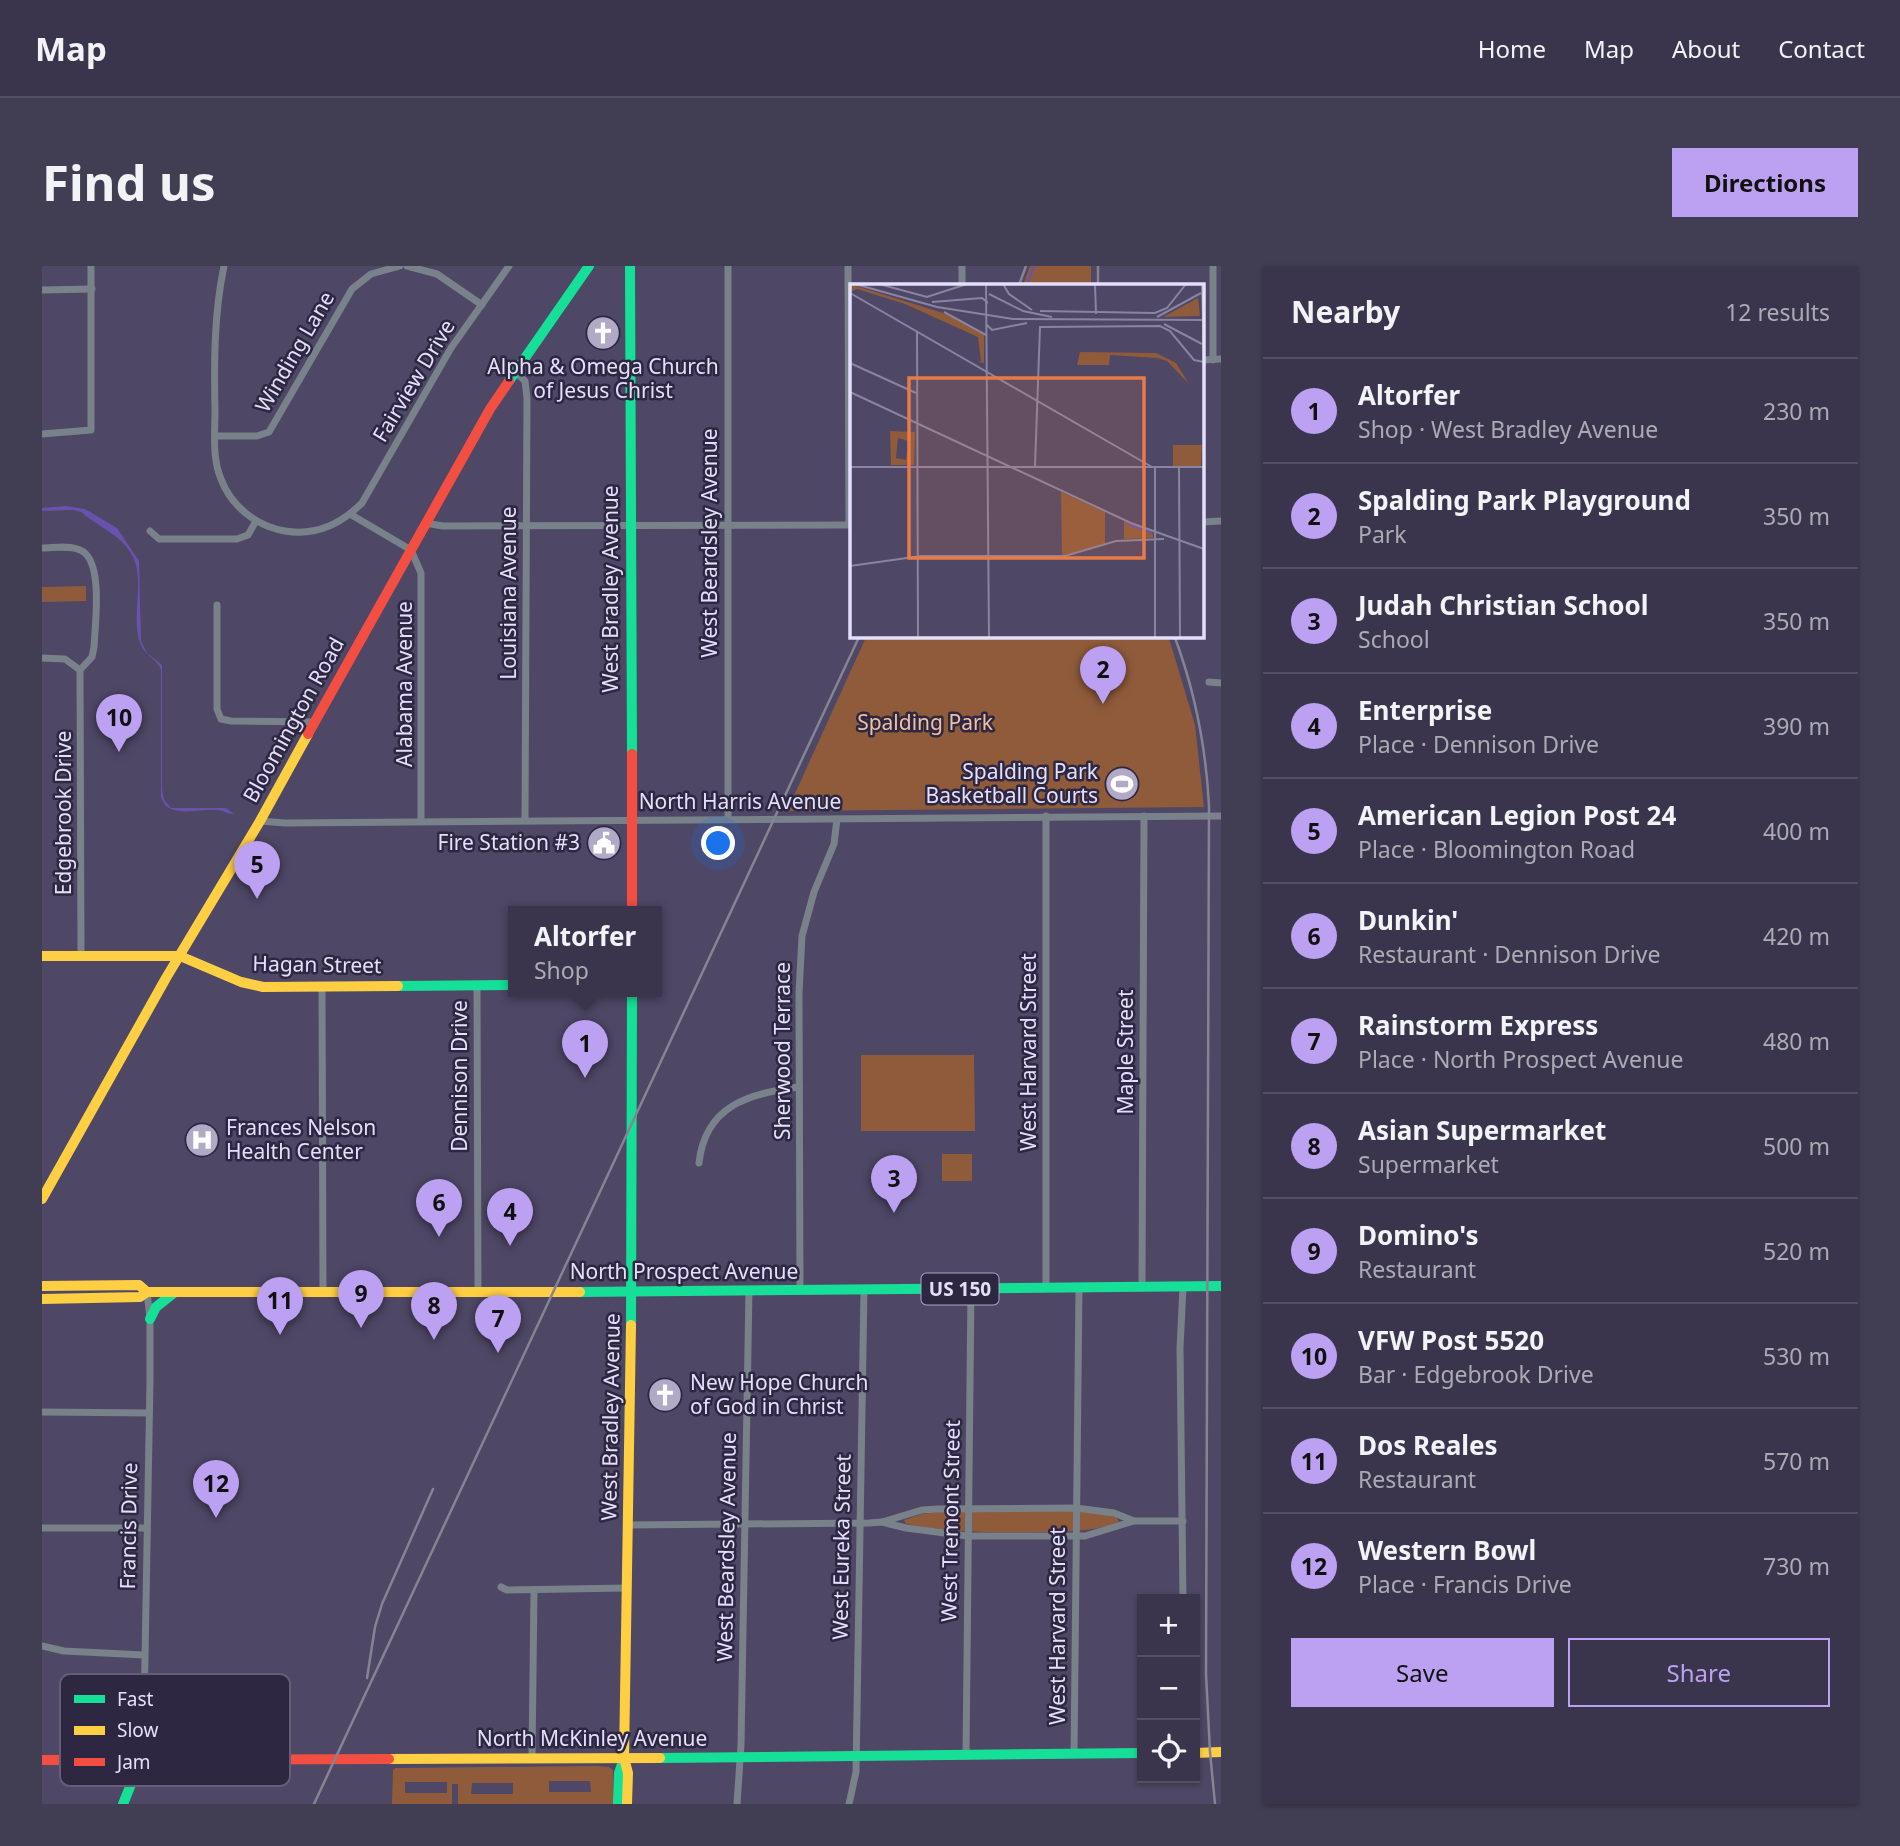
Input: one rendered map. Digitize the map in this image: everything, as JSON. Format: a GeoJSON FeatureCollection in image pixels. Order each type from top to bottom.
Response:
{"type":"FeatureCollection","features":[{"type":"Feature","properties":{"kind":"main road","name":"Bloomington Road"},"geometry":{"type":"LineString","coordinates":[[42,1199],[260,821],[425,523],[514,372],[589,266]]}},
{"type":"Feature","properties":{"kind":"main road","name":"West Bradley Avenue"},"geometry":{"type":"LineString","coordinates":[[630,266],[632,906]]}},
{"type":"Feature","properties":{"kind":"main road","name":"Hagan Street"},"geometry":{"type":"LineString","coordinates":[[42,956],[180,956],[245,985],[508,985]]}},
{"type":"Feature","properties":{"kind":"main road","name":"West Bradley Avenue"},"geometry":{"type":"LineString","coordinates":[[627,1804],[628,1773],[624,1758],[632,1291],[632,997]]}},
{"type":"Feature","properties":{"kind":"main road","name":"North Prospect Avenue"},"geometry":{"type":"LineString","coordinates":[[42,1286],[139,1285],[147,1292]]}},
{"type":"Feature","properties":{"kind":"main road","name":"North Prospect Avenue"},"geometry":{"type":"LineString","coordinates":[[42,1299],[140,1297],[147,1292],[1221,1286]]}},
{"type":"Feature","properties":{"kind":"main road"},"geometry":{"type":"LineString","coordinates":[[150,1319],[156,1307],[176,1292]]}},
{"type":"Feature","properties":{"kind":"main road"},"geometry":{"type":"LineString","coordinates":[[1200,1753],[1221,1752]]}},
{"type":"Feature","properties":{"kind":"main road","name":"North McKinley Avenue"},"geometry":{"type":"LineString","coordinates":[[290,1759],[1137,1753]]}},
{"type":"Feature","properties":{"kind":"main road","name":"West Bradley Avenue"},"geometry":{"type":"LineString","coordinates":[[618,1804],[618,1773],[624,1758]]}},
{"type":"Feature","properties":{"kind":"main road","name":"North McKinley Avenue"},"geometry":{"type":"LineString","coordinates":[[42,1760],[60,1760]]}},
{"type":"Feature","properties":{"kind":"main road"},"geometry":{"type":"LineString","coordinates":[[123,1804],[130,1786]]}},
{"type":"Feature","properties":{"kind":"street"},"geometry":{"type":"LineString","coordinates":[[42,434],[90,431],[91,266]]}},
{"type":"Feature","properties":{"kind":"street"},"geometry":{"type":"LineString","coordinates":[[224,266],[214,329],[216,462],[222,483],[234,503],[256,521],[281,530],[305,532],[328,527],[350,514],[411,550]]}},
{"type":"Feature","properties":{"kind":"street","name":"Winding Lane"},"geometry":{"type":"LineString","coordinates":[[215,436],[257,436],[270,432],[352,289],[371,274],[400,266]]}},
{"type":"Feature","properties":{"kind":"street"},"geometry":{"type":"LineString","coordinates":[[407,266],[416,266],[437,274],[482,305]]}},
{"type":"Feature","properties":{"kind":"street","name":"Fairview Drive"},"geometry":{"type":"LineString","coordinates":[[350,514],[368,494],[451,348],[509,266]]}},
{"type":"Feature","properties":{"kind":"street","name":"West Beardsley Avenue"},"geometry":{"type":"LineString","coordinates":[[728,266],[728,819]]}},
{"type":"Feature","properties":{"kind":"street"},"geometry":{"type":"LineString","coordinates":[[425,523],[443,526],[850,526],[848,266]]}},
{"type":"Feature","properties":{"kind":"street"},"geometry":{"type":"LineString","coordinates":[[962,266],[962,284]]}},
{"type":"Feature","properties":{"kind":"street"},"geometry":{"type":"LineString","coordinates":[[1213,266],[1217,360]]}},
{"type":"Feature","properties":{"kind":"street"},"geometry":{"type":"LineString","coordinates":[[42,290],[92,289]]}},
{"type":"Feature","properties":{"kind":"street","name":"Louisiana Avenue"},"geometry":{"type":"LineString","coordinates":[[514,372],[522,377],[527,388],[525,820]]}},
{"type":"Feature","properties":{"kind":"street"},"geometry":{"type":"LineString","coordinates":[[150,531],[159,539],[237,539],[248,535],[256,521]]}},
{"type":"Feature","properties":{"kind":"street","name":"Edgebrook Drive"},"geometry":{"type":"LineString","coordinates":[[42,548],[80,550],[94,564],[94,648],[92,657],[80,670],[80,955]]}},
{"type":"Feature","properties":{"kind":"street","name":"Alabama Avenue"},"geometry":{"type":"LineString","coordinates":[[411,550],[419,565],[423,585],[421,821]]}},
{"type":"Feature","properties":{"kind":"street"},"geometry":{"type":"LineString","coordinates":[[217,605],[217,709],[221,719],[313,722]]}},
{"type":"Feature","properties":{"kind":"street"},"geometry":{"type":"LineString","coordinates":[[42,658],[65,659],[80,670]]}},
{"type":"Feature","properties":{"kind":"street"},"geometry":{"type":"LineString","coordinates":[[1209,682],[1221,683]]}},
{"type":"Feature","properties":{"kind":"street","name":"West Harvard Street"},"geometry":{"type":"LineString","coordinates":[[1046,816],[1046,1288]]}},
{"type":"Feature","properties":{"kind":"street","name":"Maple Street"},"geometry":{"type":"LineString","coordinates":[[1142,1287],[1144,816]]}},
{"type":"Feature","properties":{"kind":"street","name":"North Harris Avenue"},"geometry":{"type":"LineString","coordinates":[[260,821],[285,823],[1221,816]]}},
{"type":"Feature","properties":{"kind":"street","name":"Sherwood Terrace"},"geometry":{"type":"LineString","coordinates":[[800,1290],[799,993],[802,936],[814,892],[834,844],[837,818]]}},
{"type":"Feature","properties":{"kind":"street","name":"Dennison Drive"},"geometry":{"type":"LineString","coordinates":[[477,985],[478,1292]]}},
{"type":"Feature","properties":{"kind":"street"},"geometry":{"type":"LineString","coordinates":[[322,986],[323,1292]]}},
{"type":"Feature","properties":{"kind":"street"},"geometry":{"type":"LineString","coordinates":[[699,1163],[706,1133],[724,1112],[756,1094],[799,1087]]}},
{"type":"Feature","properties":{"kind":"street"},"geometry":{"type":"LineString","coordinates":[[1183,1287],[1180,1348],[1183,1594]]}},
{"type":"Feature","properties":{"kind":"street","name":"West Harvard Street"},"geometry":{"type":"LineString","coordinates":[[1074,1754],[1079,1288]]}},
{"type":"Feature","properties":{"kind":"street","name":"West Eureka Street"},"geometry":{"type":"LineString","coordinates":[[849,1804],[856,1781],[857,1756],[864,1289]]}},
{"type":"Feature","properties":{"kind":"street","name":"West Tremont Street"},"geometry":{"type":"LineString","coordinates":[[966,1755],[971,1289]]}},
{"type":"Feature","properties":{"kind":"street","name":"West Beardsley Avenue"},"geometry":{"type":"LineString","coordinates":[[737,1804],[749,1290]]}},
{"type":"Feature","properties":{"kind":"street","name":"Francis Drive"},"geometry":{"type":"LineString","coordinates":[[143,1674],[150,1319],[147,1292]]}},
{"type":"Feature","properties":{"kind":"street"},"geometry":{"type":"LineString","coordinates":[[42,1412],[149,1413]]}},
{"type":"Feature","properties":{"kind":"street"},"geometry":{"type":"LineString","coordinates":[[628,1525],[860,1523],[882,1522],[922,1510],[1076,1508],[1114,1513],[1134,1521]]}},
{"type":"Feature","properties":{"kind":"street"},"geometry":{"type":"LineString","coordinates":[[882,1522],[968,1536],[1095,1534],[1134,1521],[1182,1521]]}},
{"type":"Feature","properties":{"kind":"street"},"geometry":{"type":"LineString","coordinates":[[42,1528],[146,1528]]}},
{"type":"Feature","properties":{"kind":"street"},"geometry":{"type":"LineString","coordinates":[[501,1587],[507,1590],[627,1588]]}},
{"type":"Feature","properties":{"kind":"street"},"geometry":{"type":"LineString","coordinates":[[532,1758],[534,1590]]}},
{"type":"Feature","properties":{"kind":"street"},"geometry":{"type":"LineString","coordinates":[[42,1646],[72,1651],[144,1655]]}},
{"type":"Feature","properties":{"kind":"green space"},"geometry":{"type":"Polygon","coordinates":[[[1030,266],[1091,266],[1091,284],[1023,284],[1030,266]]]}},
{"type":"Feature","properties":{"kind":"green space"},"geometry":{"type":"Polygon","coordinates":[[[86,586],[86,601],[42,602],[42,587],[86,586]]]}},
{"type":"Feature","properties":{"kind":"green space","name":"Spalding Park"},"geometry":{"type":"Polygon","coordinates":[[[866,637],[1169,637],[1195,725],[1204,807],[787,811],[866,637]]]}},
{"type":"Feature","properties":{"kind":"green space"},"geometry":{"type":"Polygon","coordinates":[[[861,1055],[974,1055],[975,1131],[861,1131],[861,1055]]]}},
{"type":"Feature","properties":{"kind":"green space"},"geometry":{"type":"Polygon","coordinates":[[[942,1154],[972,1154],[972,1181],[942,1181],[942,1154]]]}},
{"type":"Feature","properties":{"kind":"green space"},"geometry":{"type":"Polygon","coordinates":[[[1063,1510],[1100,1513],[1116,1517],[1119,1521],[1077,1531],[1003,1532],[939,1529],[906,1524],[904,1520],[940,1512],[1063,1510]]]}},
{"type":"Feature","properties":{"kind":"green space"},"geometry":{"type":"Polygon","coordinates":[[[609,1767],[613,1770],[614,1804],[458,1804],[458,1784],[452,1784],[452,1804],[392,1804],[395,1768],[609,1767]],[[549,1781],[549,1792],[591,1792],[590,1781],[549,1781]],[[405,1782],[405,1793],[447,1793],[447,1782],[405,1782]],[[472,1783],[471,1794],[513,1794],[513,1783],[472,1783]]]}},
{"type":"Feature","properties":{"kind":"shaded area"},"geometry":{"type":"Polygon","coordinates":[[[66,506],[85,509],[117,528],[139,561],[141,641],[147,653],[142,648],[138,635],[138,574],[130,551],[112,533],[81,512],[42,511],[42,508],[66,506]]]}},
{"type":"Feature","properties":{"kind":"shaded area"},"geometry":{"type":"Polygon","coordinates":[[[148,654],[162,665],[164,800],[171,808],[226,808],[234,814],[218,810],[177,811],[170,808],[164,804],[161,797],[161,670],[148,654]]]}},
{"type":"Feature","properties":{"kind":"waterway"},"geometry":{"type":"LineString","coordinates":[[1027,284],[1034,266]]}},
{"type":"Feature","properties":{"kind":"railway"},"geometry":{"type":"LineString","coordinates":[[1019,284],[1026,266]]}},
{"type":"Feature","properties":{"kind":"railway"},"geometry":{"type":"LineString","coordinates":[[1098,266],[1098,284]]}},
{"type":"Feature","properties":{"kind":"railway"},"geometry":{"type":"LineString","coordinates":[[314,1804],[859,637]]}},
{"type":"Feature","properties":{"kind":"railway"},"geometry":{"type":"LineString","coordinates":[[1175,637],[1198,719],[1209,806],[1206,1674],[1215,1804]]}},
{"type":"Feature","properties":{"kind":"railway"},"geometry":{"type":"LineString","coordinates":[[367,1678],[375,1627],[382,1604],[433,1489]]}},
{"type":"Feature","properties":{"kind":"traffic: fast"},"geometry":{"type":"LineString","coordinates":[[509,381],[589,266]]}},
{"type":"Feature","properties":{"kind":"traffic: fast"},"geometry":{"type":"LineString","coordinates":[[630,266],[632,754]]}},
{"type":"Feature","properties":{"kind":"traffic: fast"},"geometry":{"type":"LineString","coordinates":[[398,986],[508,985]]}},
{"type":"Feature","properties":{"kind":"traffic: fast"},"geometry":{"type":"LineString","coordinates":[[631,1325],[632,997]]}},
{"type":"Feature","properties":{"kind":"traffic: fast"},"geometry":{"type":"LineString","coordinates":[[580,1292],[1221,1286]]}},
{"type":"Feature","properties":{"kind":"traffic: fast"},"geometry":{"type":"LineString","coordinates":[[150,1319],[156,1307],[175,1292]]}},
{"type":"Feature","properties":{"kind":"traffic: fast"},"geometry":{"type":"LineString","coordinates":[[660,1758],[1137,1753]]}},
{"type":"Feature","properties":{"kind":"traffic: fast"},"geometry":{"type":"LineString","coordinates":[[618,1804],[619,1773],[624,1759]]}},
{"type":"Feature","properties":{"kind":"traffic: fast"},"geometry":{"type":"LineString","coordinates":[[123,1804],[130,1786]]}},
{"type":"Feature","properties":{"kind":"traffic: slow"},"geometry":{"type":"LineString","coordinates":[[42,1199],[166,978],[260,821],[308,734]]}},
{"type":"Feature","properties":{"kind":"traffic: slow"},"geometry":{"type":"LineString","coordinates":[[42,956],[180,956],[241,982],[263,987],[398,986]]}},
{"type":"Feature","properties":{"kind":"traffic: slow"},"geometry":{"type":"LineString","coordinates":[[42,1286],[139,1285],[147,1292]]}},
{"type":"Feature","properties":{"kind":"traffic: slow"},"geometry":{"type":"LineString","coordinates":[[42,1299],[140,1297],[147,1292],[580,1292]]}},
{"type":"Feature","properties":{"kind":"traffic: slow"},"geometry":{"type":"LineString","coordinates":[[627,1804],[628,1773],[624,1758],[631,1325]]}},
{"type":"Feature","properties":{"kind":"traffic: slow"},"geometry":{"type":"LineString","coordinates":[[1200,1753],[1221,1752]]}},
{"type":"Feature","properties":{"kind":"traffic: slow"},"geometry":{"type":"LineString","coordinates":[[389,1759],[660,1758]]}},
{"type":"Feature","properties":{"kind":"traffic: jam"},"geometry":{"type":"LineString","coordinates":[[308,734],[490,409],[509,381]]}},
{"type":"Feature","properties":{"kind":"traffic: jam"},"geometry":{"type":"LineString","coordinates":[[632,754],[632,906]]}},
{"type":"Feature","properties":{"kind":"traffic: jam"},"geometry":{"type":"LineString","coordinates":[[290,1759],[389,1759]]}},
{"type":"Feature","properties":{"kind":"traffic: jam"},"geometry":{"type":"LineString","coordinates":[[42,1760],[60,1760]]}},
{"type":"Feature","properties":{"kind":"place","name":"Alpha & Omega Church of Jesus Christ"},"geometry":{"type":"Point","coordinates":[603,333]}},
{"type":"Feature","properties":{"kind":"place","name":"Spalding Park Playground"},"geometry":{"type":"Point","coordinates":[1103,704]}},
{"type":"Feature","properties":{"kind":"place","name":"VFW Post 5520"},"geometry":{"type":"Point","coordinates":[119,752]}},
{"type":"Feature","properties":{"kind":"place","name":"Spalding Park Basketball Courts"},"geometry":{"type":"Point","coordinates":[1122,784]}},
{"type":"Feature","properties":{"kind":"place","name":"Fire Station #3"},"geometry":{"type":"Point","coordinates":[604,843]}},
{"type":"Feature","properties":{"kind":"place","name":"American Legion Post 24"},"geometry":{"type":"Point","coordinates":[257,899]}},
{"type":"Feature","properties":{"kind":"place","name":"Altorfer"},"geometry":{"type":"Point","coordinates":[585,1078]}},
{"type":"Feature","properties":{"kind":"place","name":"Frances Nelson Health Center"},"geometry":{"type":"Point","coordinates":[202,1140]}},
{"type":"Feature","properties":{"kind":"place","name":"Judah Christian School"},"geometry":{"type":"Point","coordinates":[894,1213]}},
{"type":"Feature","properties":{"kind":"place","name":"Dunkin'"},"geometry":{"type":"Point","coordinates":[439,1237]}},
{"type":"Feature","properties":{"kind":"place","name":"Enterprise"},"geometry":{"type":"Point","coordinates":[510,1246]}},
{"type":"Feature","properties":{"kind":"place","name":"Domino's"},"geometry":{"type":"Point","coordinates":[361,1328]}},
{"type":"Feature","properties":{"kind":"place","name":"Dos Reales"},"geometry":{"type":"Point","coordinates":[280,1335]}},
{"type":"Feature","properties":{"kind":"place","name":"Asian Supermarket"},"geometry":{"type":"Point","coordinates":[434,1340]}},
{"type":"Feature","properties":{"kind":"place","name":"Rainstorm Express"},"geometry":{"type":"Point","coordinates":[498,1353]}},
{"type":"Feature","properties":{"kind":"place","name":"New Hope Church of God in Christ"},"geometry":{"type":"Point","coordinates":[665,1395]}},
{"type":"Feature","properties":{"kind":"place","name":"Western Bowl"},"geometry":{"type":"Point","coordinates":[216,1518]}}]}
